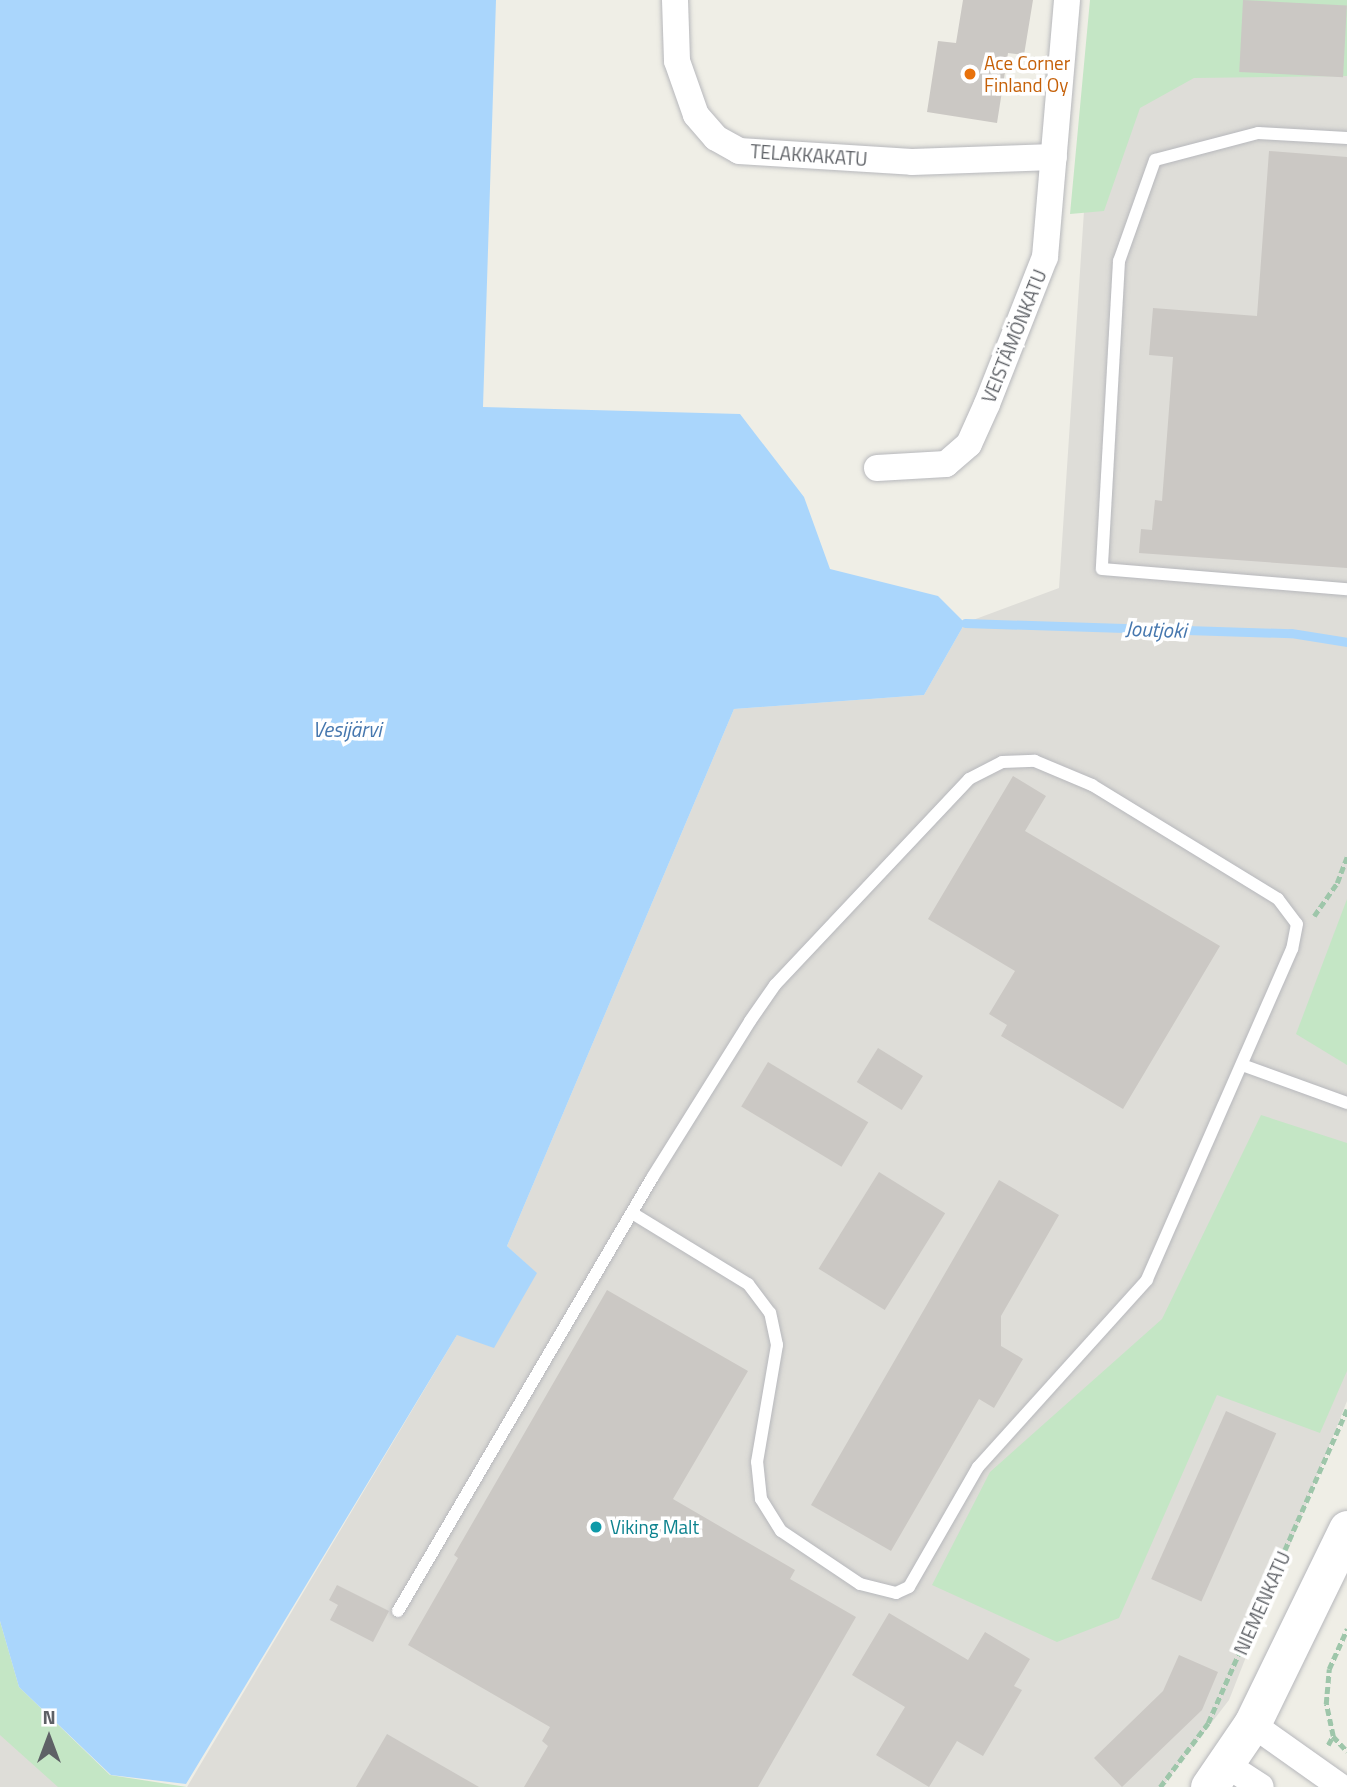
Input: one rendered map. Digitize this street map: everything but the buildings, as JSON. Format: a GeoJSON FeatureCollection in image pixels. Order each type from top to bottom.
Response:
{"type":"FeatureCollection","features":[{"type":"Feature","properties":{"kind":"street","name":"TELAKKAKATU"},"geometry":{"type":"LineString","coordinates":[[676,0],[677,61],[696,115],[716,138],[739,151],[912,162],[1054,158]]}},
{"type":"Feature","properties":{"kind":"street","name":"VEISTÄMÖNKATU"},"geometry":{"type":"LineString","coordinates":[[877,468],[946,464],[969,444],[1045,257],[1067,0]]}},
{"type":"Feature","properties":{"kind":"street"},"geometry":{"type":"LineString","coordinates":[[1261,1787],[1218,1776],[1252,1724],[1347,1529]]}},
{"type":"Feature","properties":{"kind":"street"},"geometry":{"type":"LineString","coordinates":[[1252,1724],[1316,1765],[1341,1787]]}},
{"type":"Feature","properties":{"kind":"lane"},"geometry":{"type":"LineString","coordinates":[[1347,138],[1258,133],[1155,160],[1119,261],[1102,569],[1347,589]]}},
{"type":"Feature","properties":{"kind":"lane"},"geometry":{"type":"LineString","coordinates":[[398,1611],[632,1213],[775,985],[969,779],[1002,762],[1035,761],[1092,785],[1278,899],[1297,924],[1292,949],[1147,1280],[978,1467],[909,1587],[896,1593],[860,1584],[781,1531],[761,1499],[757,1462],[777,1345],[770,1313],[748,1284],[632,1213]]}},
{"type":"Feature","properties":{"kind":"lane"},"geometry":{"type":"LineString","coordinates":[[1242,1065],[1347,1103]]}},
{"type":"Feature","properties":{"kind":"path"},"geometry":{"type":"LineString","coordinates":[[1297,924],[1318,915],[1347,857]]}},
{"type":"Feature","properties":{"kind":"path","name":"NIEMENKATU"},"geometry":{"type":"LineString","coordinates":[[1160,1787],[1208,1723],[1347,1409]]}},
{"type":"Feature","properties":{"kind":"path"},"geometry":{"type":"LineString","coordinates":[[1347,1629],[1329,1669],[1326,1704],[1333,1736],[1347,1751]]}},
{"type":"Feature","properties":{"kind":"path"},"geometry":{"type":"LineString","coordinates":[[1316,1765],[1333,1736]]}},
{"type":"Feature","properties":{"kind":"shaded area"},"geometry":{"type":"Polygon","coordinates":[[[1098,0],[1347,0],[1347,1401],[1229,1700],[1162,1787],[187,1787],[457,1335],[536,1273],[507,1246],[734,709],[924,695],[965,623],[1059,588],[1098,0]]]}},
{"type":"Feature","properties":{"kind":"shaded area"},"geometry":{"type":"Polygon","coordinates":[[[0,1709],[119,1787],[0,1787],[0,1709]]]}},
{"type":"Feature","properties":{"kind":"green space"},"geometry":{"type":"Polygon","coordinates":[[[1090,0],[1347,0],[1347,76],[1194,78],[1140,108],[1104,211],[1070,214],[1090,0]]]}},
{"type":"Feature","properties":{"kind":"green space"},"geometry":{"type":"Polygon","coordinates":[[[1347,899],[1347,1065],[1296,1034],[1347,899]]]}},
{"type":"Feature","properties":{"kind":"green space"},"geometry":{"type":"Polygon","coordinates":[[[1261,1115],[1347,1143],[1347,1371],[1320,1433],[1217,1395],[1119,1618],[1057,1642],[932,1585],[990,1472],[1162,1319],[1261,1115]]]}},
{"type":"Feature","properties":{"kind":"green space"},"geometry":{"type":"Polygon","coordinates":[[[0,1621],[19,1687],[110,1775],[187,1787],[58,1787],[0,1735],[0,1621]]]}},
{"type":"Feature","properties":{"kind":"water","name":"Vesijärvi"},"geometry":{"type":"Polygon","coordinates":[[[0,0],[496,0],[483,407],[740,414],[804,497],[830,569],[938,596],[965,623],[924,695],[734,709],[507,1246],[537,1273],[494,1348],[457,1335],[186,1784],[111,1775],[19,1687],[0,1621],[0,0]]]}},
{"type":"Feature","properties":{"kind":"waterway","name":"Joutjoki"},"geometry":{"type":"LineString","coordinates":[[965,623],[1291,633],[1347,642]]}},
{"type":"Feature","properties":{"kind":"place","name":"Ace Corner Finland Oy"},"geometry":{"type":"Point","coordinates":[970,74]}},
{"type":"Feature","properties":{"kind":"place","name":"Viking Malt"},"geometry":{"type":"Point","coordinates":[596,1527]}}]}
